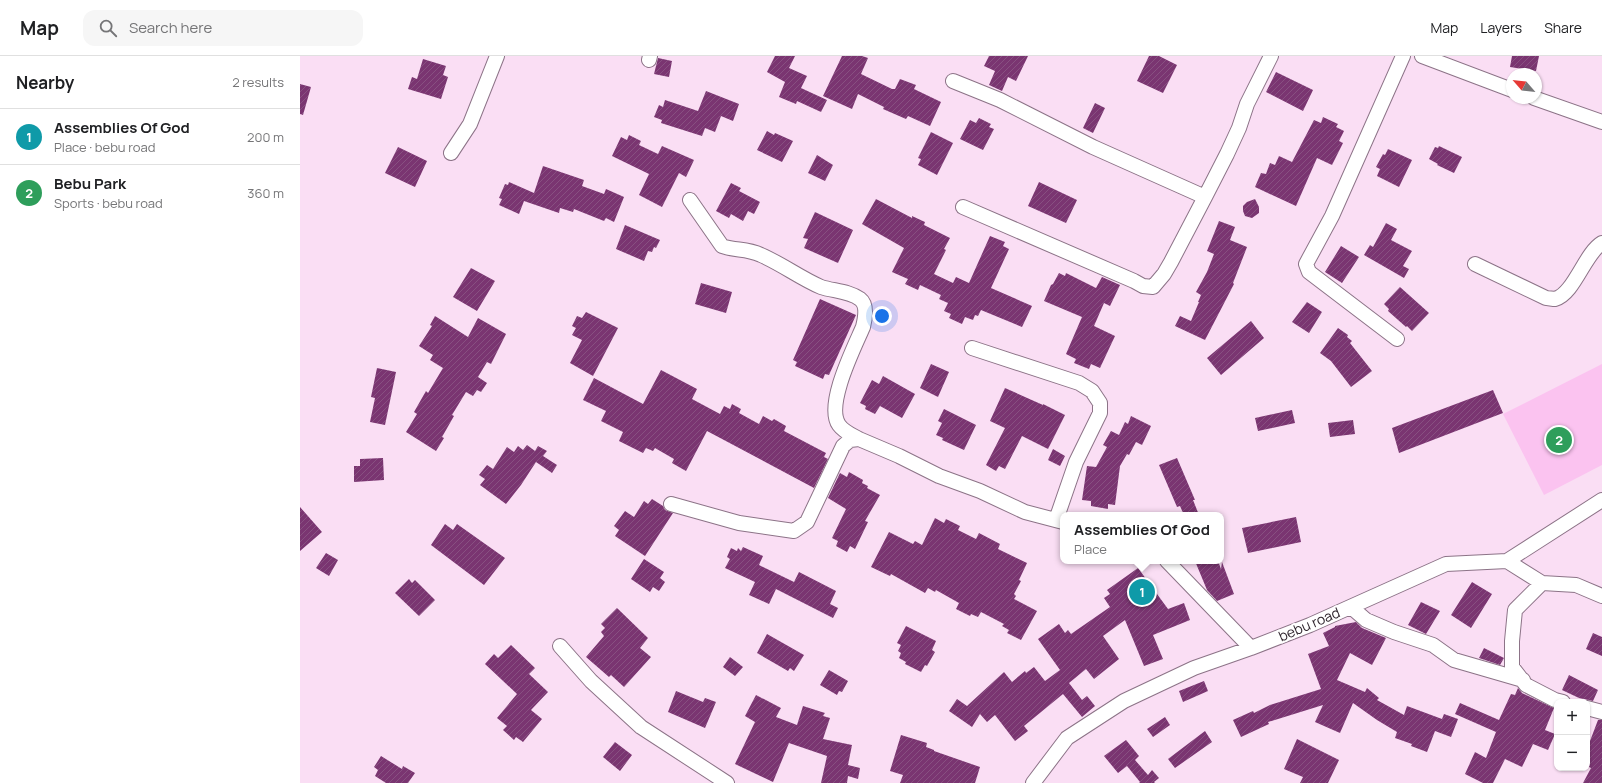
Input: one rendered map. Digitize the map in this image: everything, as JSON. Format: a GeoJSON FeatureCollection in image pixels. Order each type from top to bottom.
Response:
{"type":"FeatureCollection","features":[{"type":"Feature","properties":{"kind":"street"},"geometry":{"type":"LineString","coordinates":[[451,153],[470,124],[497,56]]}},
{"type":"Feature","properties":{"kind":"street"},"geometry":{"type":"LineString","coordinates":[[963,207],[1143,286],[1153,287],[1164,274],[1171,262],[1227,154],[1239,128],[1247,104],[1271,56]]}},
{"type":"Feature","properties":{"kind":"street"},"geometry":{"type":"LineString","coordinates":[[1397,339],[1309,272],[1306,264],[1332,216],[1403,56]]}},
{"type":"Feature","properties":{"kind":"street"},"geometry":{"type":"LineString","coordinates":[[1422,56],[1506,88]]}},
{"type":"Feature","properties":{"kind":"street"},"geometry":{"type":"LineString","coordinates":[[953,81],[1000,100],[1093,147],[1205,197]]}},
{"type":"Feature","properties":{"kind":"street"},"geometry":{"type":"LineString","coordinates":[[1542,101],[1602,122]]}},
{"type":"Feature","properties":{"kind":"street"},"geometry":{"type":"LineString","coordinates":[[690,200],[722,246],[746,249],[762,255],[796,275],[822,287],[860,299],[864,305],[866,317],[863,328],[836,393],[835,412],[838,424],[845,432],[939,476],[980,491],[1026,512],[1059,521]]}},
{"type":"Feature","properties":{"kind":"street"},"geometry":{"type":"LineString","coordinates":[[1475,264],[1546,298],[1556,299],[1566,291],[1597,246],[1602,243]]}},
{"type":"Feature","properties":{"kind":"street"},"geometry":{"type":"LineString","coordinates":[[972,348],[1079,383],[1092,391],[1100,403],[1100,413],[1076,462],[1062,512]]}},
{"type":"Feature","properties":{"kind":"street"},"geometry":{"type":"LineString","coordinates":[[671,504],[739,523],[794,531],[807,522],[842,446],[850,440],[859,439]]}},
{"type":"Feature","properties":{"kind":"street","name":"bebu road"},"geometry":{"type":"LineString","coordinates":[[1033,783],[1067,738],[1124,701],[1194,668],[1310,625],[1446,564],[1507,561],[1602,500]]}},
{"type":"Feature","properties":{"kind":"street"},"geometry":{"type":"LineString","coordinates":[[1507,561],[1542,583],[1576,585],[1602,596]]}},
{"type":"Feature","properties":{"kind":"street"},"geometry":{"type":"LineString","coordinates":[[1170,564],[1250,648]]}},
{"type":"Feature","properties":{"kind":"street"},"geometry":{"type":"LineString","coordinates":[[1542,583],[1515,610],[1512,641],[1512,668],[1526,685],[1554,699]]}},
{"type":"Feature","properties":{"kind":"street"},"geometry":{"type":"LineString","coordinates":[[1350,607],[1366,620],[1394,632],[1433,645],[1454,660],[1523,680]]}},
{"type":"Feature","properties":{"kind":"street"},"geometry":{"type":"LineString","coordinates":[[560,646],[591,681],[641,727],[727,783]]}},
{"type":"Feature","properties":{"kind":"street"},"geometry":{"type":"LineString","coordinates":[[1590,709],[1602,712]]}},
{"type":"Feature","properties":{"kind":"shaded area"},"geometry":{"type":"Polygon","coordinates":[[[1602,364],[1602,465],[1544,495],[1503,414],[1602,364]]]}},
{"type":"Feature","properties":{"kind":"building"},"geometry":{"type":"Polygon","coordinates":[[[775,56],[795,56],[789,68],[807,76],[801,88],[827,100],[821,112],[797,101],[796,104],[779,97],[785,82],[767,72],[775,56]]]}},
{"type":"Feature","properties":{"kind":"building"},"geometry":{"type":"Polygon","coordinates":[[[842,56],[862,56],[868,58],[861,74],[892,89],[895,89],[900,79],[916,85],[914,89],[941,102],[930,126],[908,116],[906,119],[883,109],[884,107],[858,94],[852,109],[823,96],[842,56]]]}},
{"type":"Feature","properties":{"kind":"building"},"geometry":{"type":"Polygon","coordinates":[[[989,56],[1028,56],[1016,81],[1008,77],[1002,91],[989,85],[995,71],[984,66],[989,56]]]}},
{"type":"Feature","properties":{"kind":"building"},"geometry":{"type":"Polygon","coordinates":[[[1149,56],[1159,56],[1177,65],[1163,93],[1137,81],[1149,56]]]}},
{"type":"Feature","properties":{"kind":"building"},"geometry":{"type":"Polygon","coordinates":[[[1512,56],[1539,56],[1537,68],[1510,67],[1512,56]]]}},
{"type":"Feature","properties":{"kind":"building"},"geometry":{"type":"Polygon","coordinates":[[[658,58],[672,61],[669,77],[654,74],[658,58]]]}},
{"type":"Feature","properties":{"kind":"building"},"geometry":{"type":"Polygon","coordinates":[[[423,59],[446,66],[443,75],[448,77],[441,99],[408,89],[412,77],[417,79],[423,59]]]}},
{"type":"Feature","properties":{"kind":"building"},"geometry":{"type":"Polygon","coordinates":[[[1276,72],[1313,90],[1303,111],[1266,92],[1276,72]]]}},
{"type":"Feature","properties":{"kind":"building"},"geometry":{"type":"Polygon","coordinates":[[[300,84],[311,87],[303,115],[300,114],[300,84]]]}},
{"type":"Feature","properties":{"kind":"building"},"geometry":{"type":"Polygon","coordinates":[[[706,91],[739,104],[733,121],[721,116],[715,132],[705,128],[702,136],[661,123],[662,120],[654,117],[659,105],[663,107],[665,100],[698,111],[706,91]]]}},
{"type":"Feature","properties":{"kind":"building"},"geometry":{"type":"Polygon","coordinates":[[[1095,103],[1105,108],[1093,133],[1083,128],[1095,103]]]}},
{"type":"Feature","properties":{"kind":"building"},"geometry":{"type":"Polygon","coordinates":[[[1323,117],[1338,124],[1336,127],[1344,131],[1339,141],[1343,143],[1332,165],[1317,158],[1296,206],[1255,187],[1261,173],[1266,174],[1270,163],[1275,165],[1279,156],[1292,162],[1314,120],[1321,123],[1323,117]]]}},
{"type":"Feature","properties":{"kind":"building"},"geometry":{"type":"Polygon","coordinates":[[[979,118],[991,124],[989,127],[994,129],[983,150],[960,139],[970,120],[976,123],[979,118]]]}},
{"type":"Feature","properties":{"kind":"building"},"geometry":{"type":"Polygon","coordinates":[[[767,131],[774,135],[775,133],[793,141],[782,162],[757,150],[767,131]]]}},
{"type":"Feature","properties":{"kind":"building"},"geometry":{"type":"Polygon","coordinates":[[[931,132],[953,143],[937,175],[918,165],[921,159],[918,158],[931,132]]]}},
{"type":"Feature","properties":{"kind":"building"},"geometry":{"type":"Polygon","coordinates":[[[629,135],[641,141],[639,145],[658,154],[662,146],[694,160],[686,177],[679,173],[662,207],[639,195],[649,174],[612,156],[621,137],[627,140],[629,135]]]}},
{"type":"Feature","properties":{"kind":"building"},"geometry":{"type":"Polygon","coordinates":[[[1439,146],[1462,157],[1454,173],[1437,165],[1438,164],[1429,159],[1435,147],[1438,148],[1439,146]]]}},
{"type":"Feature","properties":{"kind":"building"},"geometry":{"type":"Polygon","coordinates":[[[398,147],[427,161],[415,187],[385,173],[398,147]]]}},
{"type":"Feature","properties":{"kind":"building"},"geometry":{"type":"Polygon","coordinates":[[[1388,149],[1412,160],[1399,187],[1377,176],[1380,169],[1376,167],[1383,154],[1385,155],[1388,149]]]}},
{"type":"Feature","properties":{"kind":"building"},"geometry":{"type":"Polygon","coordinates":[[[817,155],[833,165],[825,181],[808,173],[817,155]]]}},
{"type":"Feature","properties":{"kind":"building"},"geometry":{"type":"Polygon","coordinates":[[[543,166],[584,180],[582,186],[604,194],[606,189],[624,197],[614,222],[606,218],[604,221],[574,209],[573,212],[560,208],[559,213],[524,201],[519,214],[499,205],[502,199],[499,198],[505,184],[508,185],[509,182],[534,193],[543,166]]]}},
{"type":"Feature","properties":{"kind":"building"},"geometry":{"type":"Polygon","coordinates":[[[1039,182],[1077,200],[1066,223],[1028,206],[1039,182]]]}},
{"type":"Feature","properties":{"kind":"building"},"geometry":{"type":"Polygon","coordinates":[[[731,183],[741,188],[739,191],[760,202],[754,214],[748,211],[743,221],[731,214],[729,218],[716,211],[731,183]]]}},
{"type":"Feature","properties":{"kind":"building"},"geometry":{"type":"Polygon","coordinates":[[[876,199],[912,218],[912,216],[925,222],[924,225],[950,238],[944,249],[946,250],[934,274],[953,283],[956,277],[969,283],[990,236],[1005,242],[1003,246],[1009,249],[991,288],[1032,306],[1022,327],[981,310],[978,316],[975,315],[973,320],[965,317],[962,324],[949,318],[951,314],[944,311],[948,303],[939,299],[941,295],[920,285],[918,290],[905,284],[908,279],[892,272],[904,248],[862,224],[876,199]]]}},
{"type":"Feature","properties":{"kind":"building"},"geometry":{"type":"Polygon","coordinates":[[[1255,199],[1259,207],[1259,213],[1252,218],[1245,216],[1243,206],[1247,202],[1255,199]]]}},
{"type":"Feature","properties":{"kind":"building"},"geometry":{"type":"Polygon","coordinates":[[[815,212],[853,230],[838,263],[804,248],[808,239],[803,238],[815,212]]]}},
{"type":"Feature","properties":{"kind":"building"},"geometry":{"type":"Polygon","coordinates":[[[1219,221],[1235,227],[1230,240],[1247,247],[1233,283],[1234,284],[1205,340],[1175,326],[1180,316],[1191,321],[1199,302],[1201,295],[1196,292],[1207,272],[1214,254],[1207,251],[1219,221]]]}},
{"type":"Feature","properties":{"kind":"building"},"geometry":{"type":"Polygon","coordinates":[[[1386,223],[1397,229],[1391,240],[1412,251],[1403,266],[1409,269],[1404,278],[1364,255],[1370,245],[1373,247],[1386,223]]]}},
{"type":"Feature","properties":{"kind":"building"},"geometry":{"type":"Polygon","coordinates":[[[625,225],[660,240],[652,252],[648,251],[644,261],[616,249],[625,225]]]}},
{"type":"Feature","properties":{"kind":"building"},"geometry":{"type":"Polygon","coordinates":[[[1341,246],[1359,257],[1342,283],[1325,272],[1341,246]]]}},
{"type":"Feature","properties":{"kind":"building"},"geometry":{"type":"Polygon","coordinates":[[[471,268],[495,281],[477,311],[453,297],[471,268]]]}},
{"type":"Feature","properties":{"kind":"building"},"geometry":{"type":"Polygon","coordinates":[[[1059,273],[1065,276],[1066,273],[1096,288],[1102,277],[1120,285],[1110,306],[1104,303],[1094,326],[1115,336],[1100,368],[1091,364],[1089,369],[1074,363],[1076,359],[1066,354],[1082,317],[1044,301],[1051,285],[1059,273]]]}},
{"type":"Feature","properties":{"kind":"building"},"geometry":{"type":"Polygon","coordinates":[[[701,283],[732,292],[726,313],[695,304],[701,283]]]}},
{"type":"Feature","properties":{"kind":"building"},"geometry":{"type":"Polygon","coordinates":[[[1400,287],[1429,313],[1412,331],[1388,311],[1389,309],[1384,304],[1400,287]]]}},
{"type":"Feature","properties":{"kind":"building"},"geometry":{"type":"Polygon","coordinates":[[[820,299],[856,315],[829,375],[825,374],[823,379],[795,366],[797,362],[793,360],[820,299]]]}},
{"type":"Feature","properties":{"kind":"building"},"geometry":{"type":"Polygon","coordinates":[[[1307,302],[1322,312],[1309,333],[1292,322],[1307,302]]]}},
{"type":"Feature","properties":{"kind":"building"},"geometry":{"type":"Polygon","coordinates":[[[586,312],[618,328],[593,376],[570,363],[582,340],[572,335],[576,328],[572,326],[577,316],[582,318],[586,312]]]}},
{"type":"Feature","properties":{"kind":"building"},"geometry":{"type":"Polygon","coordinates":[[[435,316],[468,337],[478,318],[506,334],[491,364],[487,362],[478,377],[487,383],[481,392],[477,390],[473,396],[466,392],[452,415],[454,416],[436,451],[406,432],[417,414],[414,412],[426,391],[428,393],[443,368],[430,360],[433,355],[419,346],[432,326],[430,325],[435,316]]]}},
{"type":"Feature","properties":{"kind":"building"},"geometry":{"type":"Polygon","coordinates":[[[1251,321],[1264,338],[1221,375],[1207,358],[1251,321]]]}},
{"type":"Feature","properties":{"kind":"building"},"geometry":{"type":"Polygon","coordinates":[[[1338,328],[1348,335],[1347,337],[1352,341],[1350,343],[1372,371],[1351,387],[1331,361],[1320,353],[1338,328]]]}},
{"type":"Feature","properties":{"kind":"building"},"geometry":{"type":"Polygon","coordinates":[[[931,364],[949,372],[938,397],[920,388],[931,364]]]}},
{"type":"Feature","properties":{"kind":"building"},"geometry":{"type":"Polygon","coordinates":[[[377,368],[396,372],[385,425],[370,422],[375,398],[371,397],[377,368]]]}},
{"type":"Feature","properties":{"kind":"building"},"geometry":{"type":"Polygon","coordinates":[[[661,370],[697,389],[692,399],[720,414],[724,406],[730,409],[732,404],[741,409],[739,413],[759,424],[763,416],[772,421],[774,419],[786,426],[784,431],[826,453],[824,457],[828,459],[814,488],[707,431],[686,471],[672,463],[674,459],[655,448],[653,451],[646,448],[643,453],[619,441],[623,432],[601,421],[606,411],[583,400],[594,378],[643,404],[661,370]]]}},
{"type":"Feature","properties":{"kind":"building"},"geometry":{"type":"Polygon","coordinates":[[[883,376],[915,394],[902,418],[880,406],[875,414],[865,409],[866,406],[860,403],[872,380],[879,384],[883,376]]]}},
{"type":"Feature","properties":{"kind":"building"},"geometry":{"type":"Polygon","coordinates":[[[1005,388],[1065,415],[1048,449],[1022,436],[1005,469],[999,466],[996,471],[986,465],[1005,428],[990,421],[1005,388]]]}},
{"type":"Feature","properties":{"kind":"building"},"geometry":{"type":"Polygon","coordinates":[[[1493,390],[1503,413],[1399,453],[1392,428],[1493,390]]]}},
{"type":"Feature","properties":{"kind":"building"},"geometry":{"type":"Polygon","coordinates":[[[944,409],[976,425],[964,450],[942,440],[943,438],[936,435],[942,423],[938,421],[944,409]]]}},
{"type":"Feature","properties":{"kind":"building"},"geometry":{"type":"Polygon","coordinates":[[[1292,410],[1295,423],[1258,431],[1255,418],[1292,410]]]}},
{"type":"Feature","properties":{"kind":"building"},"geometry":{"type":"Polygon","coordinates":[[[1131,416],[1151,426],[1142,445],[1136,442],[1129,455],[1127,454],[1120,466],[1115,505],[1108,504],[1108,509],[1091,506],[1091,501],[1082,500],[1087,466],[1096,467],[1107,447],[1103,445],[1111,431],[1119,435],[1125,422],[1128,424],[1131,416]]]}},
{"type":"Feature","properties":{"kind":"building"},"geometry":{"type":"Polygon","coordinates":[[[1353,420],[1355,434],[1330,437],[1328,423],[1353,420]]]}},
{"type":"Feature","properties":{"kind":"building"},"geometry":{"type":"Polygon","coordinates":[[[527,445],[535,451],[538,446],[547,451],[543,456],[557,465],[552,473],[536,462],[506,504],[480,485],[485,479],[479,475],[487,465],[493,469],[507,447],[514,452],[518,446],[523,450],[527,445]]]}},
{"type":"Feature","properties":{"kind":"building"},"geometry":{"type":"Polygon","coordinates":[[[1053,449],[1065,456],[1060,466],[1048,460],[1053,449]]]}},
{"type":"Feature","properties":{"kind":"building"},"geometry":{"type":"Polygon","coordinates":[[[383,458],[384,480],[354,482],[354,466],[360,466],[360,459],[383,458]]]}},
{"type":"Feature","properties":{"kind":"building"},"geometry":{"type":"Polygon","coordinates":[[[1177,458],[1195,500],[1193,500],[1198,512],[1183,512],[1180,506],[1177,507],[1159,465],[1177,458]]]}},
{"type":"Feature","properties":{"kind":"building"},"geometry":{"type":"Polygon","coordinates":[[[849,472],[863,480],[862,483],[868,486],[867,488],[880,495],[865,521],[868,522],[855,549],[850,546],[847,552],[836,546],[838,541],[832,538],[846,509],[828,498],[840,473],[847,477],[849,472]]]}},
{"type":"Feature","properties":{"kind":"building"},"geometry":{"type":"Polygon","coordinates":[[[652,499],[663,506],[665,510],[673,513],[645,556],[615,536],[619,530],[614,526],[625,511],[634,517],[644,501],[648,504],[652,499]]]}},
{"type":"Feature","properties":{"kind":"building"},"geometry":{"type":"Polygon","coordinates":[[[300,507],[322,532],[300,551],[300,507]]]}},
{"type":"Feature","properties":{"kind":"building"},"geometry":{"type":"Polygon","coordinates":[[[1296,517],[1301,542],[1248,553],[1242,528],[1296,517]]]}},
{"type":"Feature","properties":{"kind":"building"},"geometry":{"type":"Polygon","coordinates":[[[935,518],[944,523],[946,519],[960,526],[958,530],[976,539],[979,533],[1000,544],[998,549],[1027,563],[1019,580],[1021,581],[1014,594],[1016,596],[1014,599],[1037,611],[1021,640],[1007,633],[1009,630],[1002,626],[1004,624],[981,612],[978,617],[971,614],[970,616],[956,609],[959,603],[936,590],[935,592],[928,588],[925,593],[891,574],[890,576],[871,567],[889,532],[913,544],[915,541],[922,545],[935,518]]]}},
{"type":"Feature","properties":{"kind":"building"},"geometry":{"type":"Polygon","coordinates":[[[445,524],[453,530],[457,524],[505,558],[484,585],[431,545],[445,524]]]}},
{"type":"Feature","properties":{"kind":"building"},"geometry":{"type":"Polygon","coordinates":[[[743,547],[763,556],[759,565],[794,582],[799,572],[836,591],[830,604],[838,608],[833,618],[776,589],[769,604],[749,595],[755,582],[725,568],[730,559],[727,557],[731,548],[737,551],[738,548],[741,551],[743,547]]]}},
{"type":"Feature","properties":{"kind":"building"},"geometry":{"type":"Polygon","coordinates":[[[326,553],[338,560],[329,576],[316,568],[326,553]]]}},
{"type":"Feature","properties":{"kind":"building"},"geometry":{"type":"Polygon","coordinates":[[[644,559],[664,572],[660,578],[665,582],[659,591],[653,587],[650,592],[631,579],[644,559]]]}},
{"type":"Feature","properties":{"kind":"building"},"geometry":{"type":"Polygon","coordinates":[[[1196,564],[1219,564],[1221,569],[1223,564],[1234,594],[1217,601],[1207,590],[1196,564]]]}},
{"type":"Feature","properties":{"kind":"building"},"geometry":{"type":"Polygon","coordinates":[[[1138,568],[1168,609],[1184,603],[1190,620],[1153,635],[1163,659],[1144,666],[1125,620],[1103,636],[1119,659],[1094,679],[1086,669],[1069,683],[1082,700],[1087,696],[1095,706],[1082,717],[1063,694],[1024,726],[1028,731],[1015,741],[995,715],[987,722],[980,714],[972,727],[949,711],[957,699],[967,706],[1004,672],[1012,682],[1025,671],[1026,673],[1034,667],[1045,681],[1060,670],[1038,639],[1059,624],[1065,633],[1068,630],[1071,634],[1110,607],[1104,598],[1110,594],[1107,590],[1138,568]]]}},
{"type":"Feature","properties":{"kind":"building"},"geometry":{"type":"Polygon","coordinates":[[[409,579],[412,583],[415,580],[435,600],[419,616],[395,593],[409,579]]]}},
{"type":"Feature","properties":{"kind":"building"},"geometry":{"type":"Polygon","coordinates":[[[1472,582],[1492,594],[1471,628],[1451,615],[1472,582]]]}},
{"type":"Feature","properties":{"kind":"building"},"geometry":{"type":"Polygon","coordinates":[[[1421,602],[1440,611],[1426,634],[1408,625],[1421,602]]]}},
{"type":"Feature","properties":{"kind":"building"},"geometry":{"type":"Polygon","coordinates":[[[617,608],[648,638],[640,648],[651,657],[624,687],[611,675],[609,677],[586,657],[604,636],[601,632],[605,628],[601,624],[617,608]]]}},
{"type":"Feature","properties":{"kind":"building"},"geometry":{"type":"Polygon","coordinates":[[[1356,622],[1362,628],[1386,638],[1372,665],[1350,653],[1337,680],[1365,692],[1367,688],[1379,698],[1377,700],[1404,715],[1407,706],[1442,719],[1444,714],[1458,719],[1451,737],[1435,731],[1427,752],[1411,746],[1412,744],[1395,738],[1397,732],[1353,703],[1340,733],[1315,722],[1323,705],[1268,722],[1269,724],[1241,737],[1233,720],[1253,711],[1254,713],[1270,705],[1321,689],[1308,654],[1329,646],[1323,633],[1335,626],[1356,622]]]}},
{"type":"Feature","properties":{"kind":"building"},"geometry":{"type":"Polygon","coordinates":[[[906,626],[936,641],[932,650],[935,652],[927,666],[925,665],[921,672],[905,664],[906,662],[899,658],[901,653],[898,651],[901,645],[897,643],[906,626]]]}},
{"type":"Feature","properties":{"kind":"building"},"geometry":{"type":"Polygon","coordinates":[[[1593,633],[1602,637],[1602,656],[1586,649],[1593,633]]]}},
{"type":"Feature","properties":{"kind":"building"},"geometry":{"type":"Polygon","coordinates":[[[767,634],[804,655],[794,671],[790,668],[788,671],[757,653],[767,634]]]}},
{"type":"Feature","properties":{"kind":"building"},"geometry":{"type":"Polygon","coordinates":[[[511,645],[535,668],[529,674],[548,692],[531,710],[542,719],[523,742],[516,737],[514,740],[503,730],[507,726],[497,718],[517,694],[485,664],[494,654],[498,658],[511,645]]]}},
{"type":"Feature","properties":{"kind":"building"},"geometry":{"type":"Polygon","coordinates":[[[1484,648],[1504,658],[1500,665],[1479,658],[1484,648]]]}},
{"type":"Feature","properties":{"kind":"building"},"geometry":{"type":"Polygon","coordinates":[[[730,657],[743,667],[735,676],[723,667],[730,657]]]}},
{"type":"Feature","properties":{"kind":"building"},"geometry":{"type":"Polygon","coordinates":[[[829,670],[848,681],[842,692],[839,691],[837,695],[820,685],[829,670]]]}},
{"type":"Feature","properties":{"kind":"building"},"geometry":{"type":"Polygon","coordinates":[[[1569,675],[1598,690],[1593,701],[1590,699],[1579,698],[1562,690],[1569,675]]]}},
{"type":"Feature","properties":{"kind":"building"},"geometry":{"type":"Polygon","coordinates":[[[1204,681],[1208,691],[1183,702],[1179,691],[1204,681]]]}},
{"type":"Feature","properties":{"kind":"building"},"geometry":{"type":"Polygon","coordinates":[[[1518,688],[1522,693],[1554,708],[1545,730],[1554,734],[1554,736],[1548,750],[1533,744],[1522,767],[1505,759],[1493,783],[1483,783],[1465,774],[1475,752],[1486,758],[1496,732],[1455,714],[1460,703],[1499,720],[1511,694],[1515,695],[1518,688]]]}},
{"type":"Feature","properties":{"kind":"building"},"geometry":{"type":"Polygon","coordinates":[[[676,691],[703,702],[705,698],[716,702],[705,728],[668,712],[676,691]]]}},
{"type":"Feature","properties":{"kind":"building"},"geometry":{"type":"Polygon","coordinates":[[[756,695],[781,708],[776,717],[797,725],[803,706],[825,713],[823,716],[830,718],[823,739],[852,745],[848,765],[860,768],[858,779],[848,776],[847,783],[821,783],[827,756],[789,743],[773,782],[735,764],[755,722],[745,716],[756,695]]]}},
{"type":"Feature","properties":{"kind":"building"},"geometry":{"type":"Polygon","coordinates":[[[1165,717],[1170,725],[1153,737],[1147,729],[1165,717]]]}},
{"type":"Feature","properties":{"kind":"building"},"geometry":{"type":"Polygon","coordinates":[[[1598,720],[1602,720],[1602,783],[1583,783],[1591,768],[1590,741],[1598,720]]]}},
{"type":"Feature","properties":{"kind":"building"},"geometry":{"type":"Polygon","coordinates":[[[1205,731],[1212,742],[1175,768],[1168,759],[1205,731]]]}},
{"type":"Feature","properties":{"kind":"building"},"geometry":{"type":"Polygon","coordinates":[[[901,735],[927,743],[926,747],[934,751],[980,767],[975,783],[900,783],[903,775],[890,771],[901,735]]]}},
{"type":"Feature","properties":{"kind":"building"},"geometry":{"type":"Polygon","coordinates":[[[1297,739],[1339,760],[1328,783],[1300,783],[1303,777],[1284,769],[1297,739]]]}},
{"type":"Feature","properties":{"kind":"building"},"geometry":{"type":"Polygon","coordinates":[[[1126,740],[1139,756],[1135,760],[1148,775],[1152,770],[1159,778],[1154,782],[1155,783],[1139,783],[1140,782],[1127,766],[1118,773],[1104,756],[1126,740]]]}},
{"type":"Feature","properties":{"kind":"building"},"geometry":{"type":"Polygon","coordinates":[[[615,742],[632,755],[620,771],[603,757],[615,742]]]}},
{"type":"Feature","properties":{"kind":"building"},"geometry":{"type":"Polygon","coordinates":[[[381,756],[402,769],[403,766],[415,773],[408,783],[386,783],[375,776],[378,770],[374,767],[381,756]]]}},
{"type":"Feature","properties":{"kind":"place","name":"Bebu Park"},"geometry":{"type":"Point","coordinates":[1559,440]}},
{"type":"Feature","properties":{"kind":"place","name":"Assemblies Of God"},"geometry":{"type":"Point","coordinates":[1142,592]}}]}
